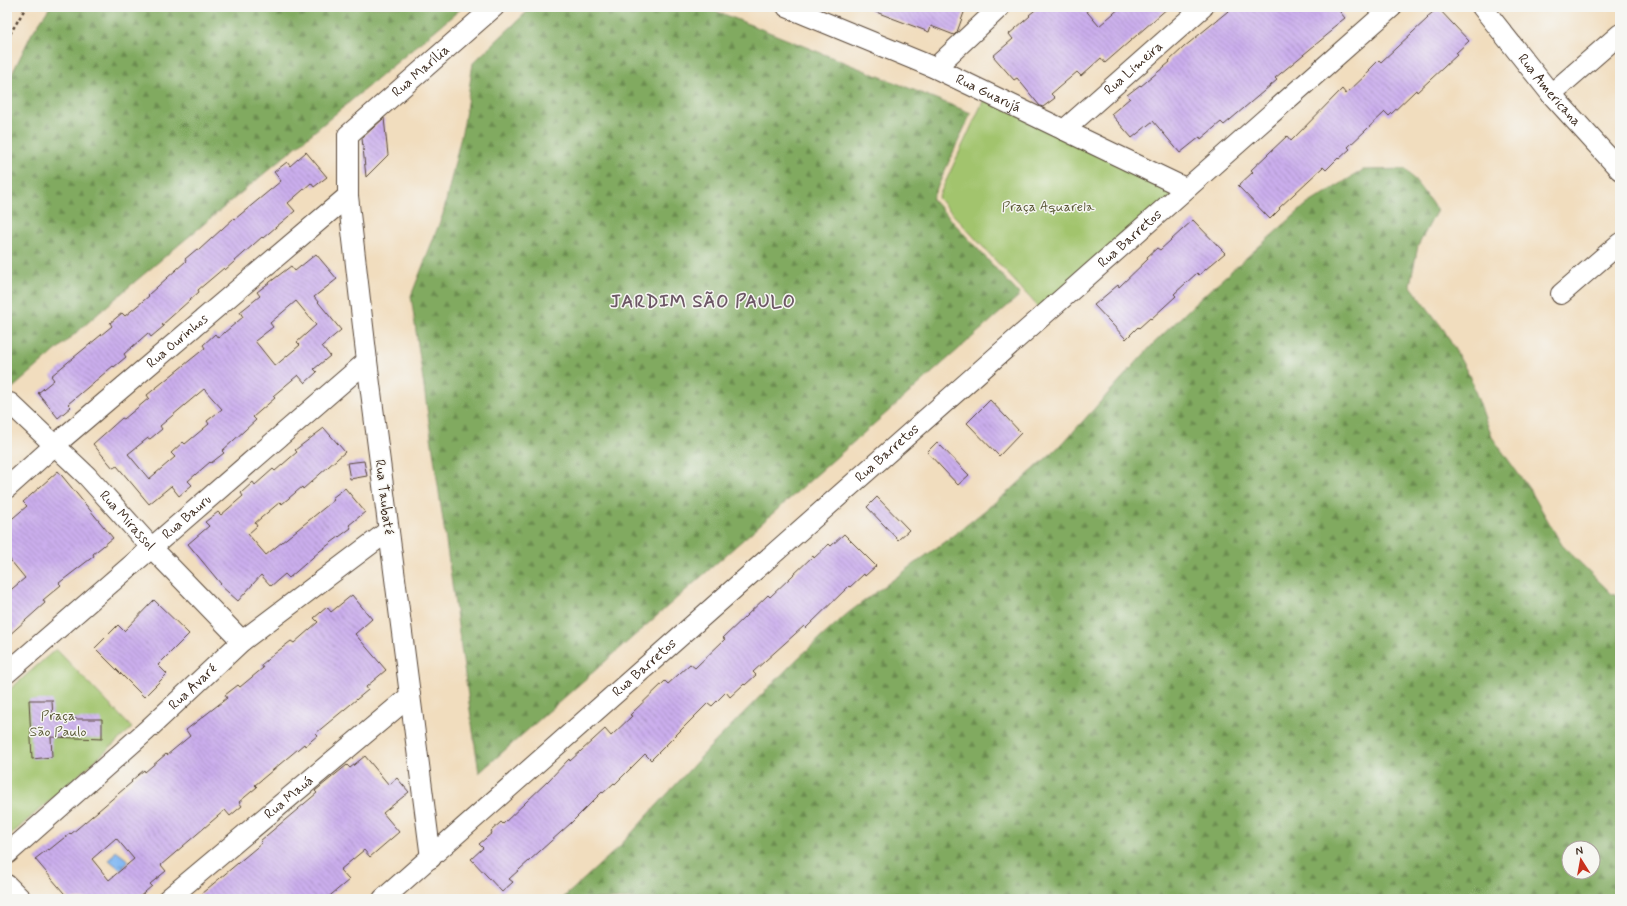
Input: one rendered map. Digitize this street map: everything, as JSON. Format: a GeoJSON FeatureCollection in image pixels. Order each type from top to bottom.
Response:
{"type":"FeatureCollection","features":[{"type":"Feature","properties":{"kind":"street","name":"Rua Marília"},"geometry":{"type":"LineString","coordinates":[[348,135],[494,7]]}},
{"type":"Feature","properties":{"kind":"street","name":"Rua Guarujá"},"geometry":{"type":"LineString","coordinates":[[787,7],[935,68],[1185,188]]}},
{"type":"Feature","properties":{"kind":"street"},"geometry":{"type":"LineString","coordinates":[[935,68],[1000,7]]}},
{"type":"Feature","properties":{"kind":"street","name":"Rua Limeira"},"geometry":{"type":"LineString","coordinates":[[1064,130],[1203,7]]}},
{"type":"Feature","properties":{"kind":"street","name":"Rua Barretos"},"geometry":{"type":"LineString","coordinates":[[383,899],[1185,188],[1392,7]]}},
{"type":"Feature","properties":{"kind":"street","name":"Rua Americana"},"geometry":{"type":"LineString","coordinates":[[1482,7],[1551,94],[1620,170]]}},
{"type":"Feature","properties":{"kind":"street"},"geometry":{"type":"LineString","coordinates":[[1551,94],[1620,34]]}},
{"type":"Feature","properties":{"kind":"street","name":"Rua Taubaté"},"geometry":{"type":"LineString","coordinates":[[348,135],[348,196],[388,531],[431,858]]}},
{"type":"Feature","properties":{"kind":"street","name":"Rua Ourinhos"},"geometry":{"type":"LineString","coordinates":[[7,488],[55,445],[348,196]]}},
{"type":"Feature","properties":{"kind":"street"},"geometry":{"type":"LineString","coordinates":[[1561,294],[1620,243]]}},
{"type":"Feature","properties":{"kind":"street","name":"Rua Bauru"},"geometry":{"type":"LineString","coordinates":[[7,673],[367,361]]}},
{"type":"Feature","properties":{"kind":"street","name":"Rua Mirassol"},"geometry":{"type":"LineString","coordinates":[[10,403],[87,476],[151,547],[242,641]]}},
{"type":"Feature","properties":{"kind":"street","name":"Rua Avaré"},"geometry":{"type":"LineString","coordinates":[[7,854],[146,730],[242,641],[388,531]]}},
{"type":"Feature","properties":{"kind":"street","name":"Rua Mauá"},"geometry":{"type":"LineString","coordinates":[[168,899],[410,696]]}},
{"type":"Feature","properties":{"kind":"street"},"geometry":{"type":"LineString","coordinates":[[7,885],[22,899]]}},
{"type":"Feature","properties":{"kind":"path"},"geometry":{"type":"LineString","coordinates":[[7,39],[26,7]]}},
{"type":"Feature","properties":{"kind":"green space"},"geometry":{"type":"Polygon","coordinates":[[[50,7],[463,7],[131,285],[7,393],[7,84],[32,33],[50,7]]]}},
{"type":"Feature","properties":{"kind":"green space"},"geometry":{"type":"Polygon","coordinates":[[[532,7],[706,7],[971,113],[932,199],[1020,295],[479,773],[411,296],[443,214],[464,123],[473,63],[532,7]]]}},
{"type":"Feature","properties":{"kind":"green space","name":"Praça Aquarela"},"geometry":{"type":"Polygon","coordinates":[[[986,95],[1181,189],[1042,311],[938,198],[986,95]]]}},
{"type":"Feature","properties":{"kind":"green space"},"geometry":{"type":"Polygon","coordinates":[[[1406,169],[1437,210],[1418,246],[1410,285],[1444,330],[1469,375],[1492,437],[1532,493],[1562,545],[1612,594],[1620,597],[1620,899],[562,899],[618,848],[711,746],[796,660],[848,613],[959,531],[1013,488],[1063,443],[1154,343],[1204,295],[1306,205],[1363,170],[1406,169]]]}},
{"type":"Feature","properties":{"kind":"green space","name":"Praça São Paulo"},"geometry":{"type":"Polygon","coordinates":[[[56,649],[132,728],[7,838],[7,692],[56,649]]]}},
{"type":"Feature","properties":{"kind":"water"},"geometry":{"type":"Polygon","coordinates":[[[116,851],[129,861],[121,870],[109,860],[116,851]]]}},
{"type":"Feature","properties":{"kind":"building"},"geometry":{"type":"Polygon","coordinates":[[[868,7],[966,7],[957,32],[954,35],[931,26],[929,32],[868,9],[868,7]]]}},
{"type":"Feature","properties":{"kind":"building"},"geometry":{"type":"Polygon","coordinates":[[[1039,7],[1083,7],[1099,26],[1121,7],[1169,7],[1105,63],[1101,58],[1081,76],[1077,72],[1051,94],[1055,98],[1043,107],[1040,106],[1017,78],[1014,80],[993,56],[1013,39],[1009,34],[1039,7]]]}},
{"type":"Feature","properties":{"kind":"building"},"geometry":{"type":"Polygon","coordinates":[[[1233,7],[1336,7],[1345,18],[1331,29],[1332,31],[1275,78],[1277,80],[1224,125],[1221,122],[1201,139],[1200,137],[1180,153],[1153,121],[1132,138],[1111,114],[1130,98],[1127,95],[1140,85],[1141,86],[1170,62],[1169,61],[1184,47],[1233,7]]]}},
{"type":"Feature","properties":{"kind":"building"},"geometry":{"type":"Polygon","coordinates":[[[1438,8],[1469,41],[1456,53],[1457,55],[1417,92],[1416,90],[1389,116],[1385,112],[1348,147],[1350,149],[1339,159],[1338,158],[1326,170],[1323,167],[1279,208],[1280,209],[1270,219],[1238,186],[1253,172],[1251,170],[1287,136],[1291,141],[1342,89],[1346,94],[1370,71],[1369,70],[1379,60],[1381,62],[1438,8]]]}},
{"type":"Feature","properties":{"kind":"building"},"geometry":{"type":"Polygon","coordinates":[[[384,118],[388,155],[366,177],[362,138],[384,118]]]}},
{"type":"Feature","properties":{"kind":"building"},"geometry":{"type":"Polygon","coordinates":[[[306,152],[327,177],[314,187],[311,183],[288,203],[295,211],[263,238],[262,237],[225,270],[224,268],[198,290],[199,292],[162,325],[164,326],[151,337],[148,333],[124,354],[126,357],[68,404],[71,407],[58,418],[38,393],[54,380],[51,376],[112,326],[110,323],[122,313],[125,316],[149,296],[148,295],[186,261],[185,259],[197,249],[199,250],[234,218],[235,219],[281,181],[274,172],[287,162],[290,166],[306,152]]]}},
{"type":"Feature","properties":{"kind":"building"},"geometry":{"type":"Polygon","coordinates":[[[1193,220],[1225,253],[1199,275],[1197,273],[1174,294],[1176,296],[1151,319],[1150,318],[1139,328],[1138,327],[1126,339],[1094,305],[1118,285],[1119,287],[1148,259],[1147,257],[1157,248],[1160,250],[1193,220]]]}},
{"type":"Feature","properties":{"kind":"building"},"geometry":{"type":"Polygon","coordinates":[[[316,254],[337,279],[314,297],[341,330],[322,346],[330,356],[314,369],[317,372],[305,383],[298,375],[273,396],[275,398],[253,417],[256,420],[222,451],[224,453],[211,463],[210,462],[188,481],[192,485],[179,496],[171,486],[149,504],[117,466],[113,468],[93,444],[122,418],[124,419],[149,398],[147,395],[205,348],[203,345],[215,334],[218,338],[243,317],[240,312],[260,296],[257,292],[291,266],[295,271],[316,254]],[[296,301],[270,323],[273,327],[255,341],[275,366],[300,345],[297,342],[316,325],[296,301]],[[204,389],[160,426],[162,429],[128,454],[149,479],[175,457],[171,453],[183,442],[185,444],[209,424],[207,421],[222,409],[204,389]]]}},
{"type":"Feature","properties":{"kind":"building"},"geometry":{"type":"Polygon","coordinates":[[[990,400],[1021,433],[999,456],[967,423],[990,400]]]}},
{"type":"Feature","properties":{"kind":"building"},"geometry":{"type":"Polygon","coordinates":[[[324,428],[345,452],[303,489],[302,487],[282,504],[280,502],[255,523],[257,526],[248,534],[266,555],[334,500],[332,498],[345,488],[365,512],[349,525],[351,528],[320,551],[289,578],[285,574],[271,586],[261,575],[238,601],[220,585],[221,584],[188,544],[209,526],[205,522],[218,512],[221,515],[243,496],[241,493],[253,482],[255,485],[273,469],[275,471],[297,452],[295,450],[324,428]]]}},
{"type":"Feature","properties":{"kind":"building"},"geometry":{"type":"Polygon","coordinates":[[[937,442],[969,475],[958,485],[927,452],[937,442]]]}},
{"type":"Feature","properties":{"kind":"building"},"geometry":{"type":"Polygon","coordinates":[[[364,461],[367,476],[350,479],[347,463],[364,461]]]}},
{"type":"Feature","properties":{"kind":"building"},"geometry":{"type":"Polygon","coordinates":[[[58,471],[113,538],[93,554],[94,556],[59,583],[61,585],[43,600],[45,603],[7,637],[7,593],[25,578],[7,556],[7,523],[27,506],[23,502],[58,471]]]}},
{"type":"Feature","properties":{"kind":"building"},"geometry":{"type":"Polygon","coordinates":[[[877,497],[909,530],[898,540],[867,507],[877,497]]]}},
{"type":"Feature","properties":{"kind":"building"},"geometry":{"type":"Polygon","coordinates":[[[844,534],[876,566],[865,576],[864,574],[850,587],[849,586],[806,628],[804,626],[765,661],[753,672],[756,675],[745,685],[744,684],[730,697],[726,692],[712,706],[708,703],[651,760],[645,754],[615,784],[614,783],[603,793],[602,792],[571,823],[509,879],[513,882],[502,892],[471,859],[483,848],[479,844],[492,833],[491,831],[501,822],[503,824],[569,759],[570,761],[605,729],[611,736],[665,681],[668,684],[690,664],[695,668],[725,639],[723,638],[768,595],[770,597],[813,556],[814,558],[829,544],[831,546],[844,534]]]}},
{"type":"Feature","properties":{"kind":"building"},"geometry":{"type":"Polygon","coordinates":[[[352,595],[372,619],[355,634],[386,670],[366,687],[368,690],[316,733],[318,735],[305,746],[304,744],[255,785],[257,787],[239,802],[242,806],[230,816],[225,810],[161,865],[166,871],[150,884],[152,886],[137,899],[69,899],[35,859],[70,833],[71,834],[144,770],[145,772],[190,736],[186,730],[227,698],[225,695],[238,685],[240,687],[263,668],[261,665],[274,654],[291,641],[294,643],[318,622],[314,618],[327,607],[331,612],[352,595]],[[116,838],[92,859],[109,880],[134,859],[116,838]]]}},
{"type":"Feature","properties":{"kind":"building"},"geometry":{"type":"Polygon","coordinates":[[[154,600],[189,634],[158,665],[167,674],[144,697],[95,648],[118,625],[124,631],[154,600]]]}},
{"type":"Feature","properties":{"kind":"building"},"geometry":{"type":"Polygon","coordinates":[[[29,700],[52,700],[53,719],[102,719],[102,739],[51,737],[52,757],[32,759],[29,700]]]}},
{"type":"Feature","properties":{"kind":"building"},"geometry":{"type":"Polygon","coordinates":[[[365,756],[389,785],[397,778],[409,792],[383,813],[399,832],[370,857],[364,850],[340,870],[349,880],[326,899],[195,899],[262,843],[260,841],[317,793],[315,791],[347,765],[350,768],[365,756]]]}},
{"type":"Feature","properties":{"kind":"district","name":"JARDIM SÃO PAULO"},"geometry":{"type":"Point","coordinates":[703,302]}}]}
